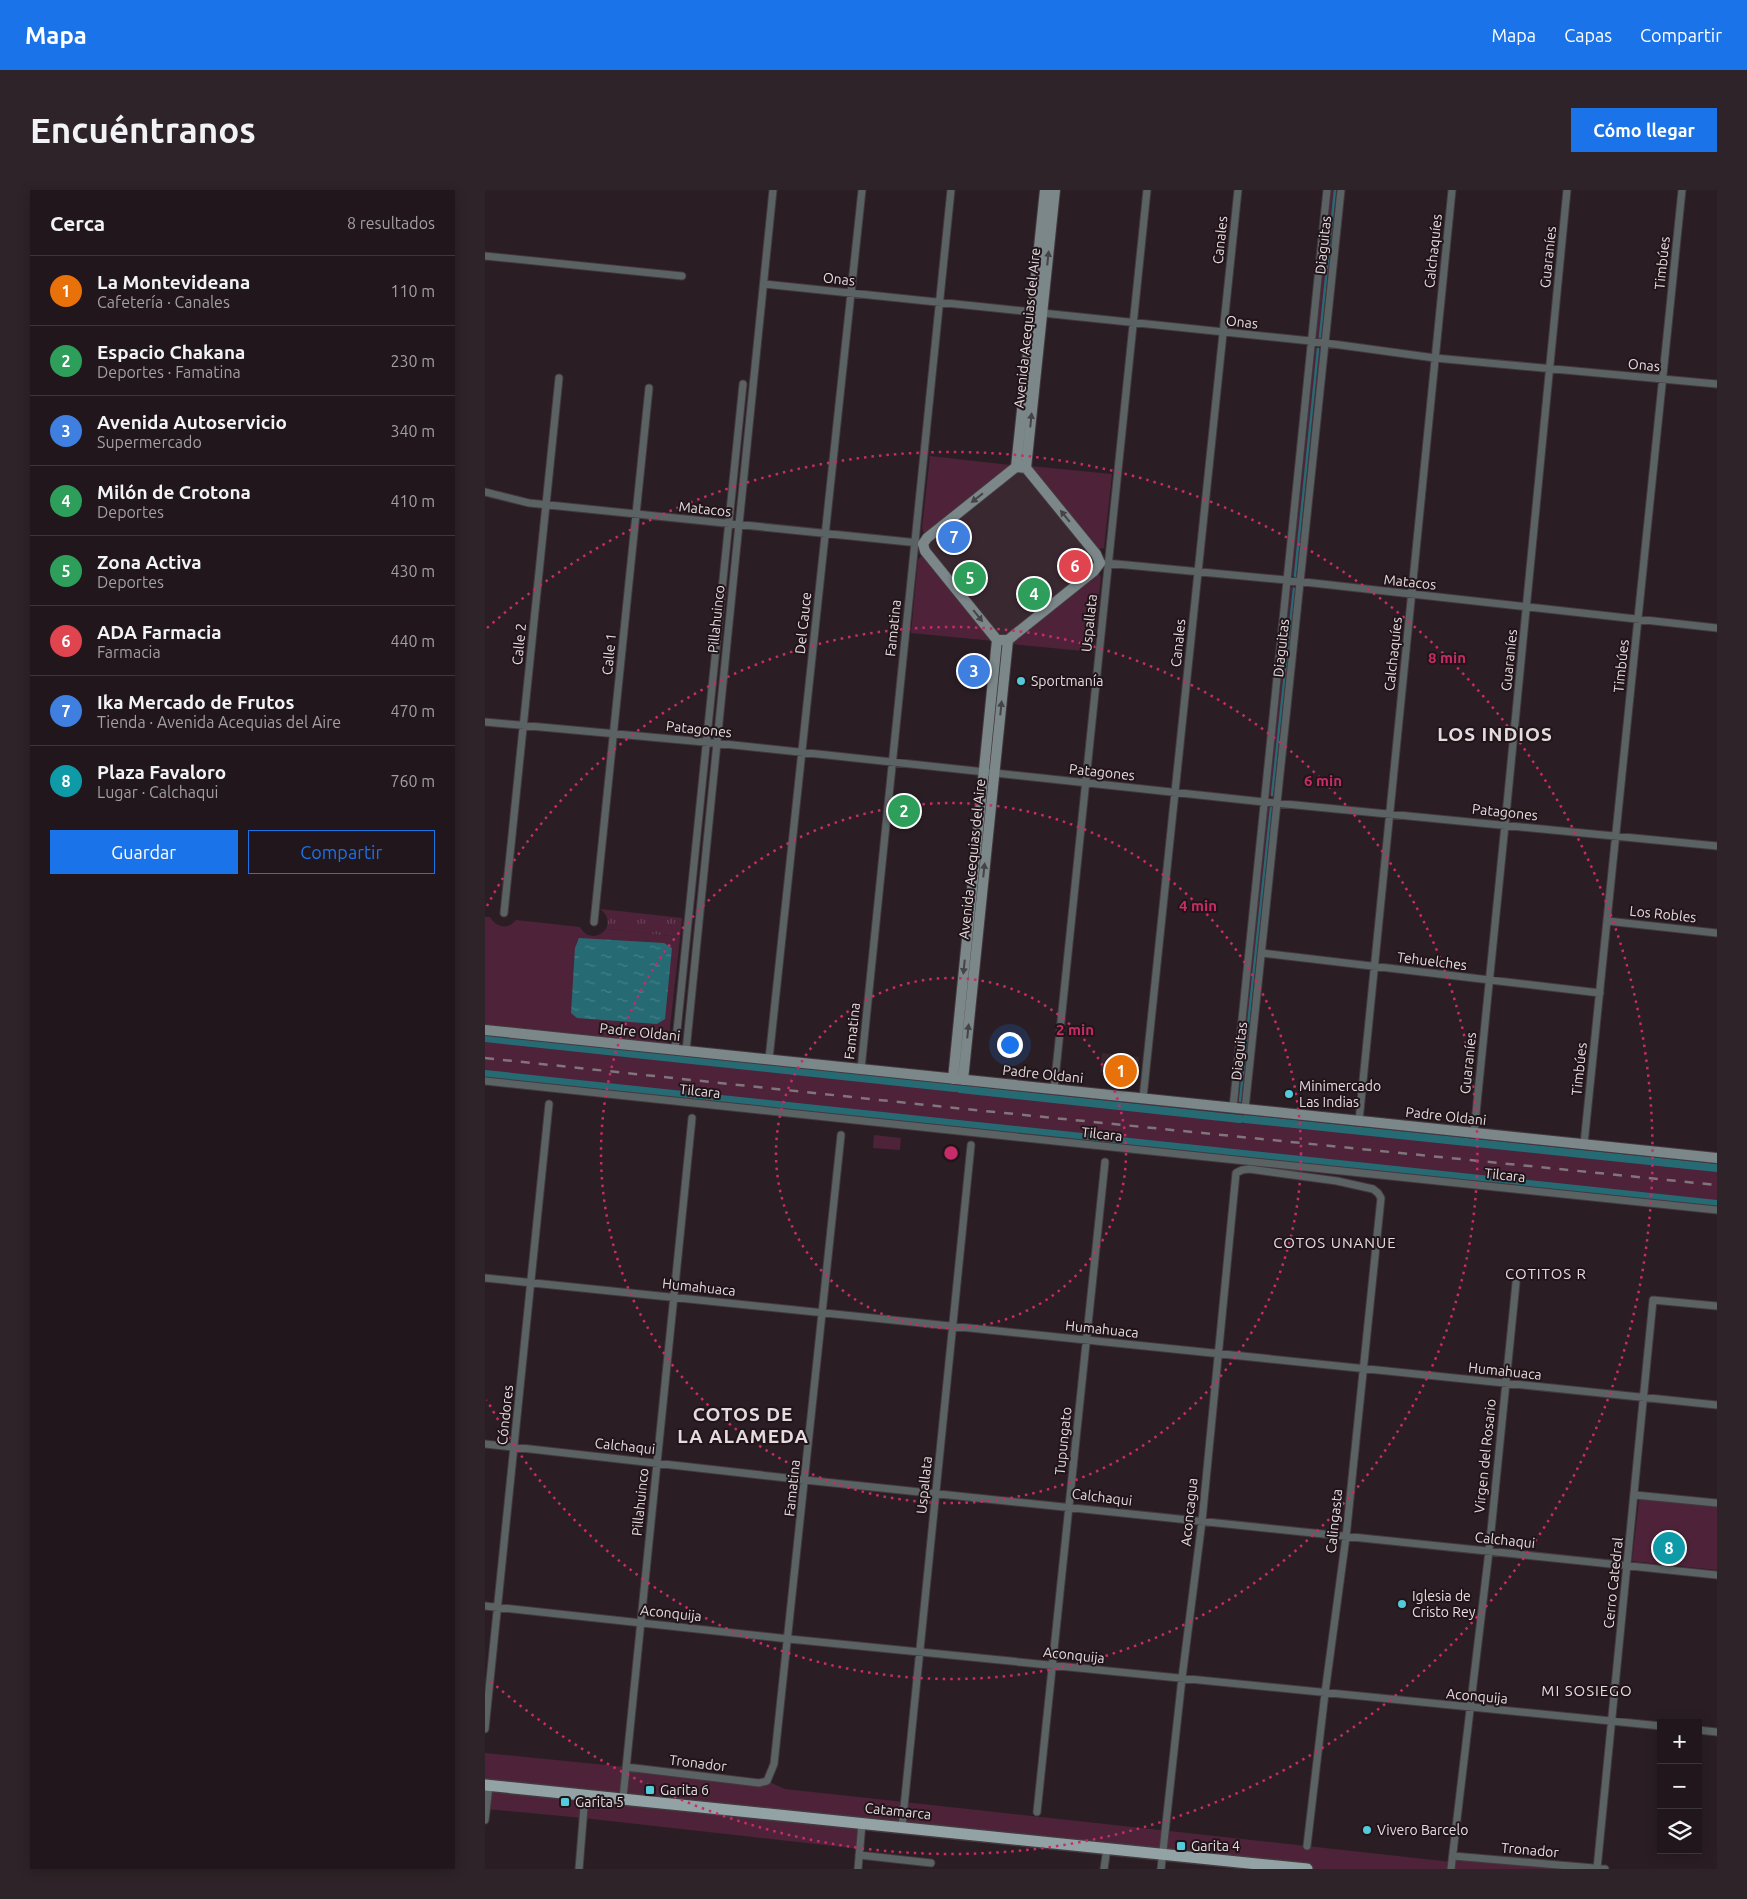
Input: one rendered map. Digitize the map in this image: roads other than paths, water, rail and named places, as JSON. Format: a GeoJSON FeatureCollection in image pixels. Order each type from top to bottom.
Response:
{"type":"FeatureCollection","features":[{"type":"Feature","properties":{"kind":"main road","name":"Catamarca"},"geometry":{"type":"LineString","coordinates":[[487,1785],[1307,1869]]}},
{"type":"Feature","properties":{"kind":"street","name":"Pillahuinco"},"geometry":{"type":"LineString","coordinates":[[680,1050],[740,525],[773,190]]}},
{"type":"Feature","properties":{"kind":"street","name":"Del Cauce"},"geometry":{"type":"LineString","coordinates":[[769,1060],[861,190]]}},
{"type":"Feature","properties":{"kind":"street","name":"Famatina"},"geometry":{"type":"LineString","coordinates":[[861,1069],[891,762],[919,543],[939,302],[951,190]]}},
{"type":"Feature","properties":{"kind":"street","name":"Avenida Acequias del Aire"},"geometry":{"type":"LineString","coordinates":[[1021,468],[1037,312],[1045,190]]}},
{"type":"Feature","properties":{"kind":"street","name":"Avenida Acequias del Aire"},"geometry":{"type":"LineString","coordinates":[[1037,312],[1055,190]]}},
{"type":"Feature","properties":{"kind":"street","name":"Uspallata"},"geometry":{"type":"LineString","coordinates":[[1054,1089],[1085,783],[1104,563],[1147,190]]}},
{"type":"Feature","properties":{"kind":"street","name":"Canales"},"geometry":{"type":"LineString","coordinates":[[1143,1098],[1238,190]]}},
{"type":"Feature","properties":{"kind":"street","name":"Diaguitas"},"geometry":{"type":"LineString","coordinates":[[1233,1108],[1327,190]]}},
{"type":"Feature","properties":{"kind":"street","name":"Diaguitas"},"geometry":{"type":"LineString","coordinates":[[1245,1109],[1341,190]]}},
{"type":"Feature","properties":{"kind":"street","name":"Calchaquíes"},"geometry":{"type":"LineString","coordinates":[[1359,1121],[1452,190]]}},
{"type":"Feature","properties":{"kind":"street","name":"Guaraníes"},"geometry":{"type":"LineString","coordinates":[[1474,1133],[1567,190]]}},
{"type":"Feature","properties":{"kind":"street","name":"Timbúes"},"geometry":{"type":"LineString","coordinates":[[1584,1144],[1682,190]]}},
{"type":"Feature","properties":{"kind":"street"},"geometry":{"type":"LineString","coordinates":[[485,256],[681,276]]}},
{"type":"Feature","properties":{"kind":"street","name":"Onas"},"geometry":{"type":"LineString","coordinates":[[764,284],[1223,332],[1435,358],[1717,384]]}},
{"type":"Feature","properties":{"kind":"street","name":"Calle 2"},"geometry":{"type":"LineString","coordinates":[[504,913],[559,378]]}},
{"type":"Feature","properties":{"kind":"street","name":"Pillahuinco"},"geometry":{"type":"LineString","coordinates":[[680,1050],[707,742],[743,384]]}},
{"type":"Feature","properties":{"kind":"street","name":"Calle 1"},"geometry":{"type":"LineString","coordinates":[[594,922],[649,388]]}},
{"type":"Feature","properties":{"kind":"street"},"geometry":{"type":"LineString","coordinates":[[1021,468],[1104,563],[1002,640],[919,543],[1021,468]]}},
{"type":"Feature","properties":{"kind":"street","name":"Matacos"},"geometry":{"type":"LineString","coordinates":[[485,492],[522,502],[546,505],[919,543]]}},
{"type":"Feature","properties":{"kind":"street","name":"Matacos"},"geometry":{"type":"LineString","coordinates":[[1104,563],[1286,580],[1717,628]]}},
{"type":"Feature","properties":{"kind":"street","name":"Avenida Acequias del Aire"},"geometry":{"type":"LineString","coordinates":[[958,1079],[1002,640]]}},
{"type":"Feature","properties":{"kind":"street","name":"Patagones"},"geometry":{"type":"LineString","coordinates":[[485,722],[707,742],[1264,802],[1717,846]]}},
{"type":"Feature","properties":{"kind":"street","name":"Los Robles"},"geometry":{"type":"LineString","coordinates":[[1607,921],[1717,933]]}},
{"type":"Feature","properties":{"kind":"street","name":"Tehuelches"},"geometry":{"type":"LineString","coordinates":[[1261,953],[1600,993]]}},
{"type":"Feature","properties":{"kind":"street","name":"Padre Oldani"},"geometry":{"type":"LineString","coordinates":[[485,1030],[1717,1158]]}},
{"type":"Feature","properties":{"kind":"street","name":"Tilcara"},"geometry":{"type":"LineString","coordinates":[[485,1081],[953,1132],[1717,1210]]}},
{"type":"Feature","properties":{"kind":"street","name":"Cóndores"},"geometry":{"type":"LineString","coordinates":[[485,1729],[549,1104]]}},
{"type":"Feature","properties":{"kind":"street","name":"Pillahuinco"},"geometry":{"type":"LineString","coordinates":[[623,1798],[692,1118]]}},
{"type":"Feature","properties":{"kind":"street","name":"Famatina"},"geometry":{"type":"LineString","coordinates":[[767,1781],[775,1764],[841,1135]]}},
{"type":"Feature","properties":{"kind":"street","name":"Uspallata"},"geometry":{"type":"LineString","coordinates":[[902,1827],[971,1145]]}},
{"type":"Feature","properties":{"kind":"street","name":"Tupungato"},"geometry":{"type":"LineString","coordinates":[[1037,1812],[1105,1162]]}},
{"type":"Feature","properties":{"kind":"street","name":"Calingasta"},"geometry":{"type":"LineString","coordinates":[[1236,1174],[1242,1170],[1249,1169],[1337,1181],[1373,1189],[1381,1198],[1346,1537],[1307,1846]]}},
{"type":"Feature","properties":{"kind":"street","name":"Aconcagua"},"geometry":{"type":"LineString","coordinates":[[1161,1869],[1182,1678],[1202,1522],[1217,1353],[1236,1174]]}},
{"type":"Feature","properties":{"kind":"street","name":"Humahuaca"},"geometry":{"type":"LineString","coordinates":[[485,1278],[1717,1405]]}},
{"type":"Feature","properties":{"kind":"street","name":"Virgen del Rosario"},"geometry":{"type":"LineString","coordinates":[[1451,1869],[1489,1551],[1516,1283]]}},
{"type":"Feature","properties":{"kind":"street","name":"Cerro Catedral"},"geometry":{"type":"LineString","coordinates":[[1597,1869],[1653,1300],[1717,1306]]}},
{"type":"Feature","properties":{"kind":"street","name":"Calchaqui"},"geometry":{"type":"LineString","coordinates":[[485,1444],[805,1480],[1717,1575]]}},
{"type":"Feature","properties":{"kind":"street"},"geometry":{"type":"LineString","coordinates":[[1635,1495],[1717,1503]]}},
{"type":"Feature","properties":{"kind":"street","name":"Aconquija"},"geometry":{"type":"LineString","coordinates":[[485,1606],[1052,1666],[1657,1726]]}},
{"type":"Feature","properties":{"kind":"street"},"geometry":{"type":"LineString","coordinates":[[1702,1730],[1717,1732]]}},
{"type":"Feature","properties":{"kind":"street","name":"Tronador"},"geometry":{"type":"LineString","coordinates":[[626,1767],[759,1783],[767,1781]]}},
{"type":"Feature","properties":{"kind":"street"},"geometry":{"type":"LineString","coordinates":[[485,1820],[487,1785]]}},
{"type":"Feature","properties":{"kind":"street"},"geometry":{"type":"LineString","coordinates":[[579,1869],[585,1795]]}},
{"type":"Feature","properties":{"kind":"street"},"geometry":{"type":"LineString","coordinates":[[858,1869],[862,1823]]}},
{"type":"Feature","properties":{"kind":"street"},"geometry":{"type":"LineString","coordinates":[[1104,1869],[1107,1848]]}},
{"type":"Feature","properties":{"kind":"street"},"geometry":{"type":"LineString","coordinates":[[859,1855],[931,1863]]}},
{"type":"Feature","properties":{"kind":"street","name":"Tronador"},"geometry":{"type":"LineString","coordinates":[[1453,1856],[1605,1869]]}},
{"type":"Feature","properties":{"kind":"water"},"geometry":{"type":"Polygon","coordinates":[[[579,938],[664,943],[672,948],[665,1019],[657,1024],[577,1018],[571,1013],[575,948],[579,938]]]}},
{"type":"Feature","properties":{"kind":"waterway"},"geometry":{"type":"LineString","coordinates":[[1320,337],[1335,190]]}},
{"type":"Feature","properties":{"kind":"waterway"},"geometry":{"type":"LineString","coordinates":[[1295,576],[1318,349]]}},
{"type":"Feature","properties":{"kind":"waterway"},"geometry":{"type":"LineString","coordinates":[[1272,795],[1294,589]]}},
{"type":"Feature","properties":{"kind":"waterway"},"geometry":{"type":"LineString","coordinates":[[1240,1101],[1271,808]]}},
{"type":"Feature","properties":{"kind":"waterway"},"geometry":{"type":"LineString","coordinates":[[485,1038],[955,1088]]}},
{"type":"Feature","properties":{"kind":"waterway"},"geometry":{"type":"LineString","coordinates":[[485,1074],[1717,1204]]}},
{"type":"Feature","properties":{"kind":"waterway"},"geometry":{"type":"LineString","coordinates":[[960,1089],[1240,1119]]}},
{"type":"Feature","properties":{"kind":"waterway"},"geometry":{"type":"LineString","coordinates":[[1245,1119],[1717,1168]]}},
{"type":"Feature","properties":{"kind":"railway"},"geometry":{"type":"LineString","coordinates":[[485,1058],[955,1108],[1717,1185]]}},
{"type":"Feature","properties":{"kind":"place","name":"Ika Mercado de Frutos"},"geometry":{"type":"Point","coordinates":[954,537]}},
{"type":"Feature","properties":{"kind":"place","name":"ADA Farmacia"},"geometry":{"type":"Point","coordinates":[1075,566]}},
{"type":"Feature","properties":{"kind":"place","name":"Zona Activa"},"geometry":{"type":"Point","coordinates":[970,578]}},
{"type":"Feature","properties":{"kind":"place","name":"Milón de Crotona"},"geometry":{"type":"Point","coordinates":[1034,594]}},
{"type":"Feature","properties":{"kind":"place","name":"Avenida Autoservicio"},"geometry":{"type":"Point","coordinates":[974,671]}},
{"type":"Feature","properties":{"kind":"place","name":"Sportmanía"},"geometry":{"type":"Point","coordinates":[1021,681]}},
{"type":"Feature","properties":{"kind":"place","name":"Espacio Chakana"},"geometry":{"type":"Point","coordinates":[904,811]}},
{"type":"Feature","properties":{"kind":"place","name":"La Montevideana"},"geometry":{"type":"Point","coordinates":[1121,1071]}},
{"type":"Feature","properties":{"kind":"place","name":"Minimercado Las Indias"},"geometry":{"type":"Point","coordinates":[1289,1094]}},
{"type":"Feature","properties":{"kind":"place","name":"Plaza Favaloro"},"geometry":{"type":"Point","coordinates":[1669,1548]}},
{"type":"Feature","properties":{"kind":"place","name":"Iglesia de Cristo Rey"},"geometry":{"type":"Point","coordinates":[1402,1604]}},
{"type":"Feature","properties":{"kind":"place","name":"Garita 6"},"geometry":{"type":"Point","coordinates":[650,1790]}},
{"type":"Feature","properties":{"kind":"place","name":"Garita 5"},"geometry":{"type":"Point","coordinates":[565,1802]}},
{"type":"Feature","properties":{"kind":"place","name":"Vivero Barcelo"},"geometry":{"type":"Point","coordinates":[1367,1830]}},
{"type":"Feature","properties":{"kind":"place","name":"Garita 4"},"geometry":{"type":"Point","coordinates":[1181,1846]}},
{"type":"Feature","properties":{"kind":"district","name":"LOS INDIOS"},"geometry":{"type":"Point","coordinates":[1495,734]}},
{"type":"Feature","properties":{"kind":"district","name":"COTOS UNANUE"},"geometry":{"type":"Point","coordinates":[1335,1243]}},
{"type":"Feature","properties":{"kind":"district","name":"COTITOS R"},"geometry":{"type":"Point","coordinates":[1546,1274]}},
{"type":"Feature","properties":{"kind":"district","name":"COTOS DE LA ALAMEDA"},"geometry":{"type":"Point","coordinates":[743,1425]}},
{"type":"Feature","properties":{"kind":"district","name":"MI SOSIEGO"},"geometry":{"type":"Point","coordinates":[1587,1691]}}]}
